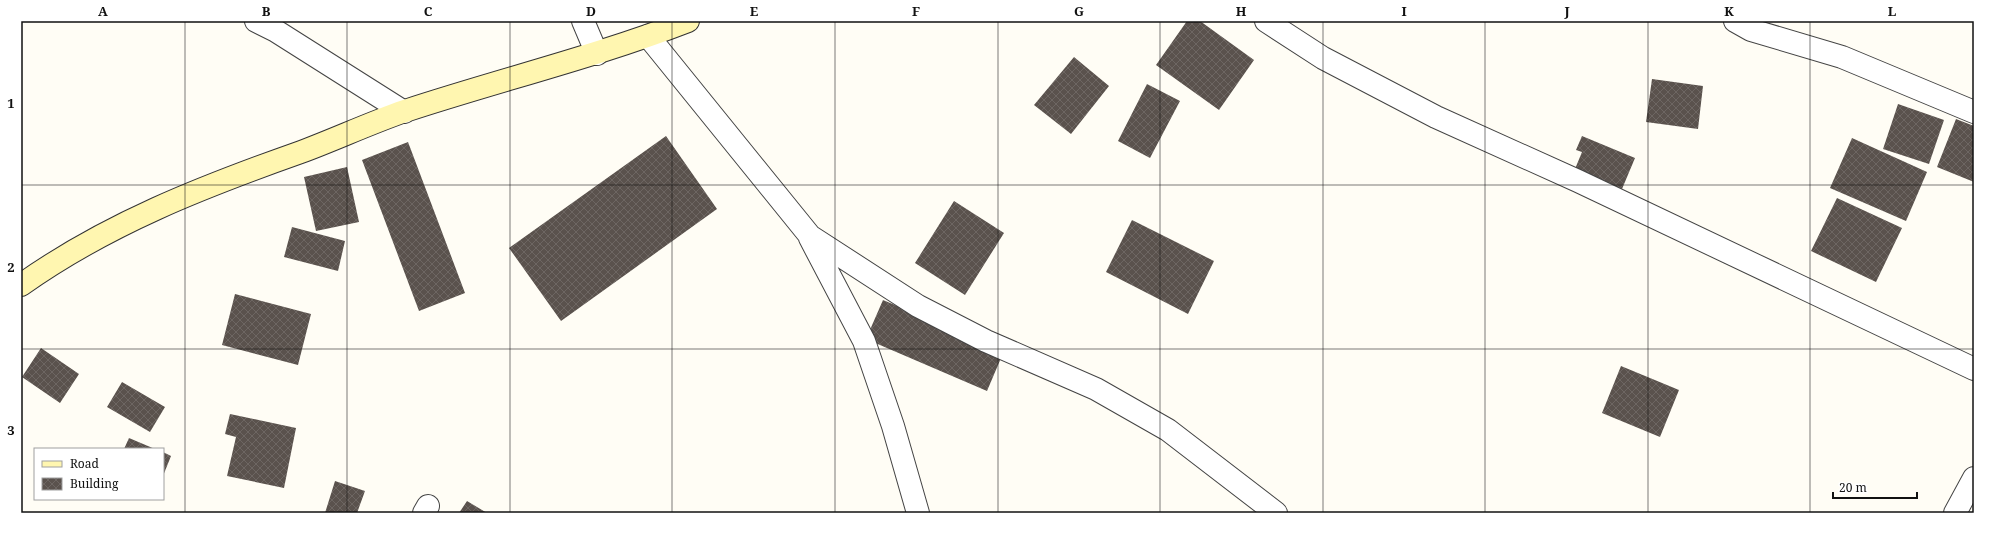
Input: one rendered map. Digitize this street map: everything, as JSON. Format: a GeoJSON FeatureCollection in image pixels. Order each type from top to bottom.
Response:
{"type":"FeatureCollection","features":[{"type":"Feature","properties":{"kind":"main road"},"geometry":{"type":"LineString","coordinates":[[21,285],[47,267],[114,227],[184,195],[344,136],[404,112],[597,54],[688,21]]}},
{"type":"Feature","properties":{"kind":"street"},"geometry":{"type":"LineString","coordinates":[[256,21],[276,31],[404,112]]}},
{"type":"Feature","properties":{"kind":"street"},"geometry":{"type":"LineString","coordinates":[[583,21],[597,54]]}},
{"type":"Feature","properties":{"kind":"street"},"geometry":{"type":"LineString","coordinates":[[1266,21],[1323,58],[1436,117],[1578,181],[1974,370]]}},
{"type":"Feature","properties":{"kind":"street"},"geometry":{"type":"LineString","coordinates":[[1735,21],[1751,30],[1842,58],[1974,112]]}},
{"type":"Feature","properties":{"kind":"street"},"geometry":{"type":"LineString","coordinates":[[648,36],[810,236],[864,341],[893,426],[918,513]]}},
{"type":"Feature","properties":{"kind":"street"},"geometry":{"type":"LineString","coordinates":[[810,236],[867,275],[918,306],[986,340],[1096,389],[1168,430],[1276,513]]}},
{"type":"Feature","properties":{"kind":"street"},"geometry":{"type":"LineString","coordinates":[[1955,513],[1974,478]]}},
{"type":"Feature","properties":{"kind":"building"},"geometry":{"type":"Polygon","coordinates":[[[1187,21],[1200,21],[1254,60],[1219,110],[1156,65],[1187,21]]]}},
{"type":"Feature","properties":{"kind":"building"},"geometry":{"type":"Polygon","coordinates":[[[1074,57],[1109,86],[1071,134],[1034,105],[1074,57]]]}},
{"type":"Feature","properties":{"kind":"building"},"geometry":{"type":"Polygon","coordinates":[[[1652,79],[1703,86],[1698,129],[1646,122],[1652,79]]]}},
{"type":"Feature","properties":{"kind":"building"},"geometry":{"type":"Polygon","coordinates":[[[1147,84],[1180,101],[1150,158],[1118,141],[1147,84]]]}},
{"type":"Feature","properties":{"kind":"building"},"geometry":{"type":"Polygon","coordinates":[[[1898,104],[1944,120],[1929,164],[1883,149],[1898,104]]]}},
{"type":"Feature","properties":{"kind":"building"},"geometry":{"type":"Polygon","coordinates":[[[1956,119],[1974,126],[1974,182],[1937,167],[1956,119]]]}},
{"type":"Feature","properties":{"kind":"building"},"geometry":{"type":"Polygon","coordinates":[[[666,136],[717,209],[561,321],[509,248],[666,136]]]}},
{"type":"Feature","properties":{"kind":"building"},"geometry":{"type":"Polygon","coordinates":[[[1582,136],[1635,158],[1622,189],[1575,169],[1582,152],[1576,150],[1582,136]]]}},
{"type":"Feature","properties":{"kind":"building"},"geometry":{"type":"Polygon","coordinates":[[[1852,138],[1927,172],[1906,221],[1830,188],[1852,138]]]}},
{"type":"Feature","properties":{"kind":"building"},"geometry":{"type":"Polygon","coordinates":[[[408,142],[465,293],[419,311],[362,160],[408,142]]]}},
{"type":"Feature","properties":{"kind":"building"},"geometry":{"type":"Polygon","coordinates":[[[347,167],[359,222],[316,231],[304,177],[347,167]]]}},
{"type":"Feature","properties":{"kind":"building"},"geometry":{"type":"Polygon","coordinates":[[[1837,198],[1902,228],[1876,282],[1811,251],[1837,198]]]}},
{"type":"Feature","properties":{"kind":"building"},"geometry":{"type":"Polygon","coordinates":[[[954,201],[1004,233],[965,295],[915,263],[954,201]]]}},
{"type":"Feature","properties":{"kind":"building"},"geometry":{"type":"Polygon","coordinates":[[[1132,220],[1214,261],[1188,314],[1106,272],[1132,220]]]}},
{"type":"Feature","properties":{"kind":"building"},"geometry":{"type":"Polygon","coordinates":[[[292,227],[345,241],[338,271],[284,257],[292,227]]]}},
{"type":"Feature","properties":{"kind":"building"},"geometry":{"type":"Polygon","coordinates":[[[235,294],[311,314],[298,365],[222,345],[235,294]]]}},
{"type":"Feature","properties":{"kind":"building"},"geometry":{"type":"Polygon","coordinates":[[[883,300],[1004,351],[987,391],[866,339],[883,300]]]}},
{"type":"Feature","properties":{"kind":"building"},"geometry":{"type":"Polygon","coordinates":[[[41,348],[79,374],[60,403],[22,377],[41,348]]]}},
{"type":"Feature","properties":{"kind":"building"},"geometry":{"type":"Polygon","coordinates":[[[1621,366],[1679,390],[1660,437],[1602,413],[1621,366]]]}},
{"type":"Feature","properties":{"kind":"building"},"geometry":{"type":"Polygon","coordinates":[[[122,382],[165,407],[150,432],[107,407],[122,382]]]}},
{"type":"Feature","properties":{"kind":"building"},"geometry":{"type":"Polygon","coordinates":[[[230,414],[296,428],[284,488],[227,476],[236,437],[225,434],[230,414]]]}},
{"type":"Feature","properties":{"kind":"building"},"geometry":{"type":"Polygon","coordinates":[[[129,438],[153,448],[124,448],[129,438]]]}},
{"type":"Feature","properties":{"kind":"building"},"geometry":{"type":"Polygon","coordinates":[[[164,452],[171,456],[164,474],[164,452]]]}},
{"type":"Feature","properties":{"kind":"building"},"geometry":{"type":"Polygon","coordinates":[[[335,481],[365,491],[357,513],[325,513],[335,481]]]}},
{"type":"Feature","properties":{"kind":"building"},"geometry":{"type":"Polygon","coordinates":[[[467,501],[487,513],[459,513],[467,501]]]}}]}
